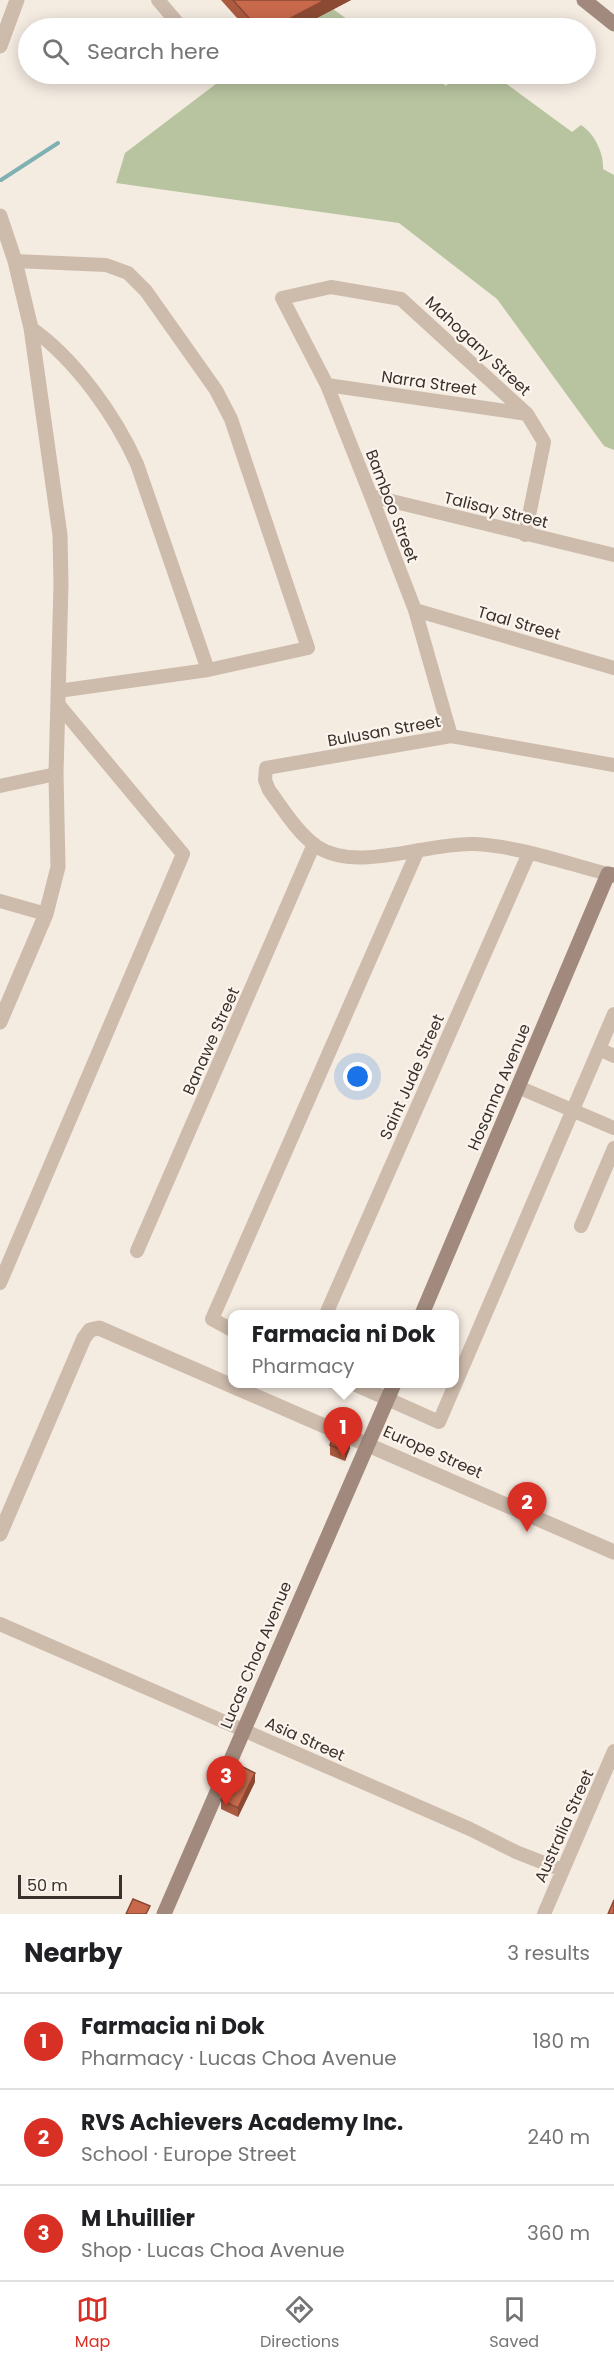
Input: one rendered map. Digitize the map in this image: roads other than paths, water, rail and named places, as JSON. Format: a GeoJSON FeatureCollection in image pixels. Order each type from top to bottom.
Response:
{"type":"FeatureCollection","features":[{"type":"Feature","properties":{"kind":"main road"},"geometry":{"type":"LineString","coordinates":[[584,0],[614,24]]}},
{"type":"Feature","properties":{"kind":"main road","name":"Hosanna Avenue"},"geometry":{"type":"LineString","coordinates":[[425,1310],[518,1087],[611,875]]}},
{"type":"Feature","properties":{"kind":"main road"},"geometry":{"type":"LineString","coordinates":[[385,1405],[392,1388]]}},
{"type":"Feature","properties":{"kind":"main road","name":"Lucas Choa Avenue"},"geometry":{"type":"LineString","coordinates":[[164,1914],[385,1405]]}},
{"type":"Feature","properties":{"kind":"street"},"geometry":{"type":"LineString","coordinates":[[0,46],[17,0]]}},
{"type":"Feature","properties":{"kind":"street"},"geometry":{"type":"LineString","coordinates":[[158,0],[173,18]]}},
{"type":"Feature","properties":{"kind":"street"},"geometry":{"type":"LineString","coordinates":[[0,216],[15,261],[31,328],[60,535],[56,774],[58,867],[46,914],[0,1022]]}},
{"type":"Feature","properties":{"kind":"street"},"geometry":{"type":"LineString","coordinates":[[15,261],[106,265],[128,273],[146,291],[216,390],[231,419],[308,648],[208,670],[58,697]]}},
{"type":"Feature","properties":{"kind":"street","name":"Mahogany Street"},"geometry":{"type":"LineString","coordinates":[[282,297],[331,287],[401,299],[527,414],[544,442],[525,535]]}},
{"type":"Feature","properties":{"kind":"street","name":"Bamboo Street"},"geometry":{"type":"LineString","coordinates":[[282,297],[327,385],[415,610],[451,736]]}},
{"type":"Feature","properties":{"kind":"street"},"geometry":{"type":"LineString","coordinates":[[31,328],[68,358],[128,443],[208,670]]}},
{"type":"Feature","properties":{"kind":"street","name":"Narra Street"},"geometry":{"type":"LineString","coordinates":[[327,385],[527,414]]}},
{"type":"Feature","properties":{"kind":"street","name":"Talisay Street"},"geometry":{"type":"LineString","coordinates":[[371,496],[614,555]]}},
{"type":"Feature","properties":{"kind":"street","name":"Taal Street"},"geometry":{"type":"LineString","coordinates":[[415,610],[614,668]]}},
{"type":"Feature","properties":{"kind":"street"},"geometry":{"type":"LineString","coordinates":[[0,1283],[183,854],[58,697]]}},
{"type":"Feature","properties":{"kind":"street","name":"Bulusan Street"},"geometry":{"type":"LineString","coordinates":[[314,844],[269,790],[265,780],[266,768],[451,736],[614,765]]}},
{"type":"Feature","properties":{"kind":"street"},"geometry":{"type":"LineString","coordinates":[[0,786],[56,774]]}},
{"type":"Feature","properties":{"kind":"street"},"geometry":{"type":"LineString","coordinates":[[314,844],[342,857],[360,858],[446,844],[475,844],[529,853],[611,875]]}},
{"type":"Feature","properties":{"kind":"street","name":"Banawe Street"},"geometry":{"type":"LineString","coordinates":[[137,1251],[314,844]]}},
{"type":"Feature","properties":{"kind":"street"},"geometry":{"type":"LineString","coordinates":[[228,1328],[212,1319],[418,850]]}},
{"type":"Feature","properties":{"kind":"street","name":"Saint Jude Street"},"geometry":{"type":"LineString","coordinates":[[328,1310],[529,853]]}},
{"type":"Feature","properties":{"kind":"street"},"geometry":{"type":"LineString","coordinates":[[0,901],[46,914]]}},
{"type":"Feature","properties":{"kind":"street"},"geometry":{"type":"LineString","coordinates":[[459,1375],[614,1014]]}},
{"type":"Feature","properties":{"kind":"street"},"geometry":{"type":"LineString","coordinates":[[598,1049],[614,1056]]}},
{"type":"Feature","properties":{"kind":"street"},"geometry":{"type":"LineString","coordinates":[[518,1087],[614,1128]]}},
{"type":"Feature","properties":{"kind":"street"},"geometry":{"type":"LineString","coordinates":[[581,1226],[614,1148]]}},
{"type":"Feature","properties":{"kind":"street","name":"Europe Street"},"geometry":{"type":"LineString","coordinates":[[0,1534],[84,1338],[90,1330],[99,1328],[228,1383]]}},
{"type":"Feature","properties":{"kind":"street","name":"Europe Street"},"geometry":{"type":"LineString","coordinates":[[240,1388],[614,1552]]}},
{"type":"Feature","properties":{"kind":"street"},"geometry":{"type":"LineString","coordinates":[[361,1388],[385,1405],[439,1422],[453,1388]]}},
{"type":"Feature","properties":{"kind":"street","name":"Asia Street"},"geometry":{"type":"LineString","coordinates":[[0,1624],[380,1792],[470,1829],[516,1852],[562,1870]]}},
{"type":"Feature","properties":{"kind":"street","name":"Australia Street"},"geometry":{"type":"LineString","coordinates":[[544,1914],[614,1752]]}},
{"type":"Feature","properties":{"kind":"waterway"},"geometry":{"type":"LineString","coordinates":[[1,180],[58,143]]}},
{"type":"Feature","properties":{"kind":"place","name":"Farmacia ni Dok"},"geometry":{"type":"Point","coordinates":[343,1457]}},
{"type":"Feature","properties":{"kind":"place","name":"RVS Achievers Academy Inc."},"geometry":{"type":"Point","coordinates":[527,1532]}},
{"type":"Feature","properties":{"kind":"place","name":"M Lhuillier"},"geometry":{"type":"Point","coordinates":[226,1806]}}]}
